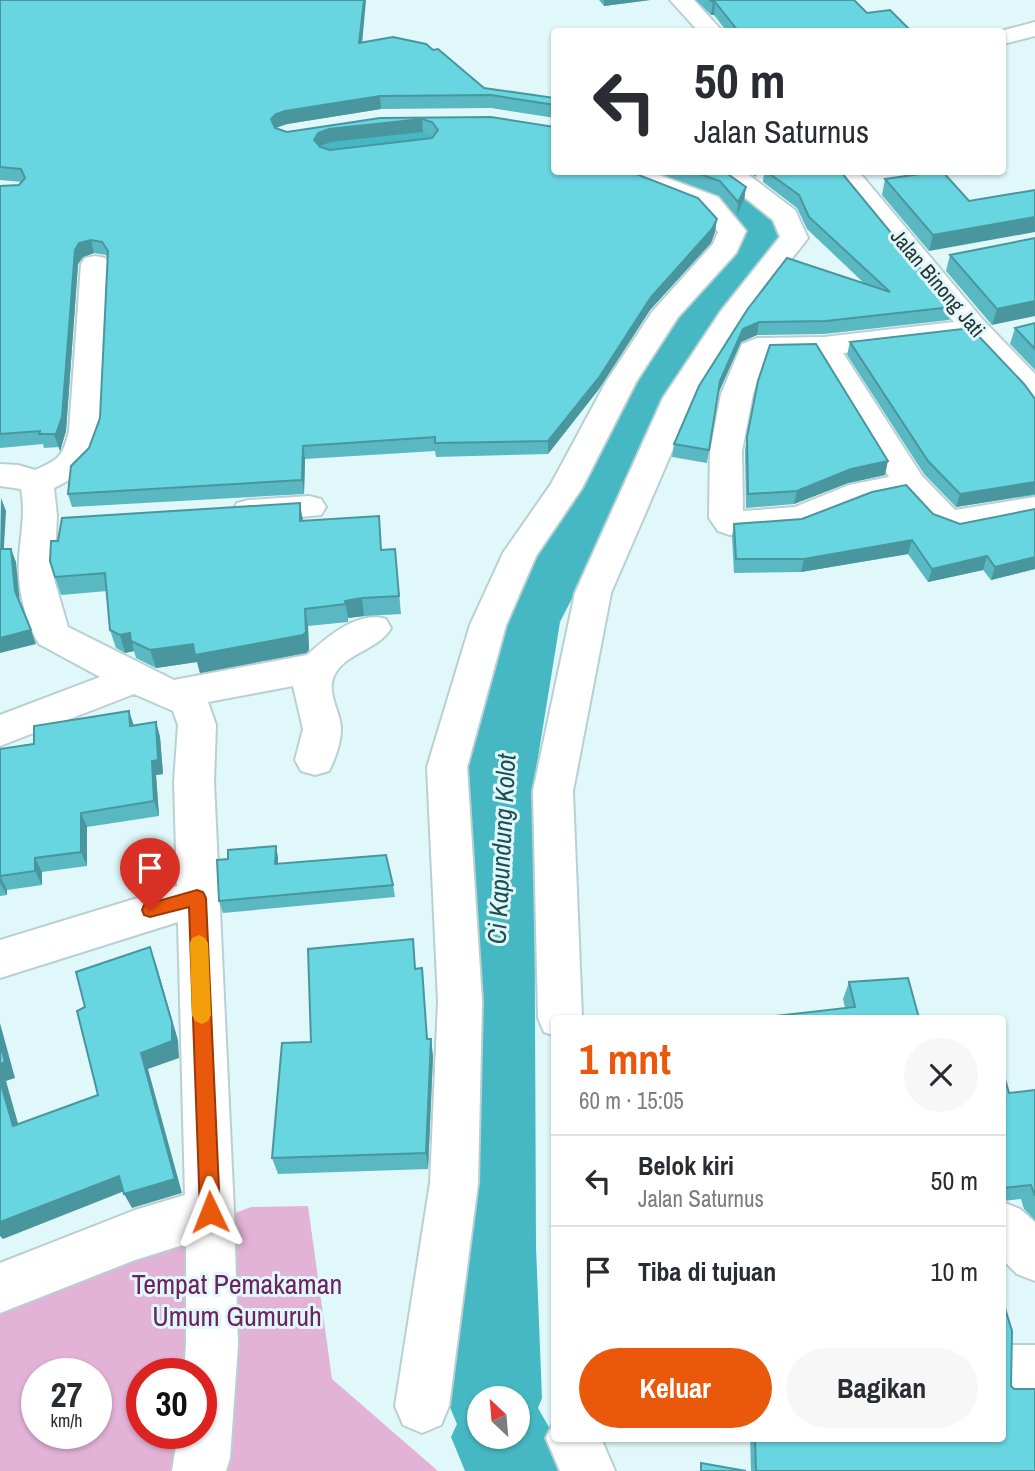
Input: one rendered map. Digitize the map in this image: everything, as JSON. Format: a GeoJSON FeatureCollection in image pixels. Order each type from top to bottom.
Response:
{"type":"FeatureCollection","features":[{"type":"Feature","properties":{"kind":"street"},"geometry":{"type":"LineString","coordinates":[[681,0],[708,28]]}},
{"type":"Feature","properties":{"kind":"street"},"geometry":{"type":"LineString","coordinates":[[422,1406],[454,1183],[460,1001],[447,767],[488,625],[520,553],[565,488],[621,383],[647,342],[667,312],[726,247],[732,231],[708,203],[637,175]]}},
{"type":"Feature","properties":{"kind":"street"},"geometry":{"type":"LineString","coordinates":[[560,1015],[553,791],[593,593],[679,398],[731,317],[793,238],[785,216],[737,177],[730,175]]}},
{"type":"Feature","properties":{"kind":"street","name":"Jalan Binong Jati"},"geometry":{"type":"LineString","coordinates":[[848,175],[934,262],[1035,392]]}},
{"type":"Feature","properties":{"kind":"street"},"geometry":{"type":"LineString","coordinates":[[36,483],[69,467],[80,457],[85,430],[95,264]]}},
{"type":"Feature","properties":{"kind":"street"},"geometry":{"type":"LineString","coordinates":[[910,484],[861,493],[799,518],[728,521],[726,451],[737,394],[752,350],[757,347],[824,346],[990,333]]}},
{"type":"Feature","properties":{"kind":"street"},"geometry":{"type":"LineString","coordinates":[[824,346],[910,484],[943,518],[957,523],[1035,508]]}},
{"type":"Feature","properties":{"kind":"street"},"geometry":{"type":"LineString","coordinates":[[0,475],[18,475],[36,483],[54,522],[36,572],[41,601],[52,635],[135,679],[186,701],[194,711],[197,725],[194,782],[210,1212],[212,1345],[203,1458],[199,1471]]}},
{"type":"Feature","properties":{"kind":"street"},"geometry":{"type":"LineString","coordinates":[[215,513],[309,507]]}},
{"type":"Feature","properties":{"kind":"street"},"geometry":{"type":"LineString","coordinates":[[315,760],[322,729],[312,685],[318,667],[335,651],[373,628]]}},
{"type":"Feature","properties":{"kind":"street"},"geometry":{"type":"LineString","coordinates":[[172,695],[318,667]]}},
{"type":"Feature","properties":{"kind":"street"},"geometry":{"type":"LineString","coordinates":[[0,731],[135,679]]}},
{"type":"Feature","properties":{"kind":"street"},"geometry":{"type":"LineString","coordinates":[[0,959],[197,898]]}},
{"type":"Feature","properties":{"kind":"street"},"geometry":{"type":"LineString","coordinates":[[0,1288],[135,1235],[210,1212]]}},
{"type":"Feature","properties":{"kind":"street"},"geometry":{"type":"LineString","coordinates":[[1006,1229],[1035,1256]]}},
{"type":"Feature","properties":{"kind":"street"},"geometry":{"type":"LineString","coordinates":[[1006,1371],[1035,1371]]}},
{"type":"Feature","properties":{"kind":"street"},"geometry":{"type":"LineString","coordinates":[[575,1442],[587,1471]]}},
{"type":"Feature","properties":{"kind":"green space","name":"Tempat Pemakaman Umum Gumuruh"},"geometry":{"type":"Polygon","coordinates":[[[308,1206],[332,1379],[438,1471],[0,1471],[0,1303],[251,1207],[308,1206]]]}},
{"type":"Feature","properties":{"kind":"building"},"geometry":{"type":"Polygon","coordinates":[[[0,0],[364,0],[359,43],[393,37],[426,44],[433,50],[438,49],[484,88],[551,97],[551,104],[491,95],[380,96],[285,111],[271,119],[275,128],[287,132],[380,118],[491,117],[551,126],[551,175],[639,175],[698,198],[717,219],[712,229],[651,297],[600,376],[548,441],[435,443],[435,437],[303,446],[302,480],[68,494],[71,466],[89,448],[100,418],[108,251],[102,242],[91,240],[79,243],[75,250],[62,417],[55,437],[56,434],[39,434],[40,431],[0,434],[0,186],[19,185],[25,178],[21,169],[0,167],[0,0]],[[422,119],[329,129],[318,133],[314,140],[320,147],[330,150],[432,138],[438,130],[432,122],[422,119]]]}},
{"type":"Feature","properties":{"kind":"building"},"geometry":{"type":"Polygon","coordinates":[[[710,0],[854,0],[867,13],[890,10],[908,28],[736,28],[710,0]]]}},
{"type":"Feature","properties":{"kind":"building"},"geometry":{"type":"Polygon","coordinates":[[[703,175],[729,175],[746,187],[738,202],[720,181],[703,175]]]}},
{"type":"Feature","properties":{"kind":"building"},"geometry":{"type":"Polygon","coordinates":[[[771,175],[843,175],[952,307],[826,321],[759,322],[743,329],[720,381],[709,450],[674,444],[699,386],[747,310],[787,258],[890,292],[809,217],[799,195],[771,175]]]}},
{"type":"Feature","properties":{"kind":"building"},"geometry":{"type":"Polygon","coordinates":[[[913,175],[946,175],[969,201],[1035,190],[1035,217],[933,235],[885,179],[913,175]]]}},
{"type":"Feature","properties":{"kind":"building"},"geometry":{"type":"Polygon","coordinates":[[[1035,238],[1035,301],[997,309],[950,255],[1035,238]]]}},
{"type":"Feature","properties":{"kind":"building"},"geometry":{"type":"Polygon","coordinates":[[[1035,323],[1035,349],[1015,328],[1035,323]]]}},
{"type":"Feature","properties":{"kind":"building"},"geometry":{"type":"Polygon","coordinates":[[[971,328],[1035,399],[1035,482],[960,494],[928,461],[850,342],[971,328]]]}},
{"type":"Feature","properties":{"kind":"building"},"geometry":{"type":"Polygon","coordinates":[[[816,344],[888,461],[851,469],[797,491],[748,494],[747,437],[758,381],[770,345],[816,344]]]}},
{"type":"Feature","properties":{"kind":"building"},"geometry":{"type":"Polygon","coordinates":[[[906,485],[933,514],[960,524],[1035,509],[1035,557],[995,567],[987,556],[932,569],[912,540],[804,559],[736,559],[734,524],[802,519],[872,492],[906,485]]]}},
{"type":"Feature","properties":{"kind":"building"},"geometry":{"type":"Polygon","coordinates":[[[300,503],[300,521],[379,516],[381,550],[395,549],[399,596],[362,598],[345,601],[346,604],[305,609],[306,632],[303,635],[195,655],[193,644],[150,650],[131,641],[130,633],[120,635],[110,630],[105,573],[55,577],[50,561],[51,541],[58,541],[62,518],[300,503]]]}},
{"type":"Feature","properties":{"kind":"building"},"geometry":{"type":"Polygon","coordinates":[[[0,549],[11,549],[15,591],[31,630],[0,638],[0,549]]]}},
{"type":"Feature","properties":{"kind":"building"},"geometry":{"type":"Polygon","coordinates":[[[129,711],[130,726],[156,722],[158,760],[152,761],[154,801],[81,813],[81,852],[35,858],[35,871],[0,876],[0,749],[34,744],[34,726],[129,711]]]}},
{"type":"Feature","properties":{"kind":"building"},"geometry":{"type":"Polygon","coordinates":[[[276,846],[275,864],[386,855],[393,885],[219,901],[217,860],[228,859],[228,850],[276,846]]]}},
{"type":"Feature","properties":{"kind":"building"},"geometry":{"type":"Polygon","coordinates":[[[413,939],[415,969],[422,968],[427,1039],[431,1039],[426,1153],[272,1158],[282,1043],[311,1042],[308,949],[413,939]]]}},
{"type":"Feature","properties":{"kind":"building"},"geometry":{"type":"Polygon","coordinates":[[[150,947],[172,1023],[172,1041],[141,1053],[175,1179],[124,1194],[119,1176],[0,1222],[0,1081],[13,1126],[98,1095],[77,1011],[85,1007],[76,972],[150,947]]]}},
{"type":"Feature","properties":{"kind":"building"},"geometry":{"type":"Polygon","coordinates":[[[908,978],[918,1015],[784,1015],[855,1007],[849,982],[908,978]]]}},
{"type":"Feature","properties":{"kind":"building"},"geometry":{"type":"Polygon","coordinates":[[[0,1044],[5,1062],[0,1064],[0,1044]]]}},
{"type":"Feature","properties":{"kind":"building"},"geometry":{"type":"Polygon","coordinates":[[[1006,1082],[1009,1093],[1035,1090],[1035,1196],[1031,1185],[1006,1188],[1006,1082]]]}},
{"type":"Feature","properties":{"kind":"building"},"geometry":{"type":"Polygon","coordinates":[[[1006,1312],[1012,1331],[1011,1386],[1014,1389],[1035,1389],[1035,1471],[756,1471],[755,1442],[1006,1442],[1006,1312]]]}},
{"type":"Feature","properties":{"kind":"building"},"geometry":{"type":"Polygon","coordinates":[[[701,1463],[746,1471],[701,1471],[701,1463]]]}},
{"type":"Feature","properties":{"kind":"waterway","name":"Ci Kapundung Kolot"},"geometry":{"type":"LineString","coordinates":[[321,142],[368,134],[503,132],[551,143]]}},
{"type":"Feature","properties":{"kind":"waterway","name":"Ci Kapundung Kolot"},"geometry":{"type":"LineString","coordinates":[[494,1386],[491,1247],[498,782],[527,622],[635,420],[723,291],[760,243],[755,211],[714,189],[678,175]]}},
{"type":"Feature","properties":{"kind":"waterway","name":"Ci Kapundung Kolot"},"geometry":{"type":"LineString","coordinates":[[507,1449],[519,1471]]}},
{"type":"Feature","properties":{"kind":"slow traffic"},"geometry":{"type":"LineString","coordinates":[[199,943],[202,1015]]}},
{"type":"Feature","properties":{"kind":"route"},"geometry":{"type":"LineString","coordinates":[[150,910],[197,898],[210,1212]]}}]}
